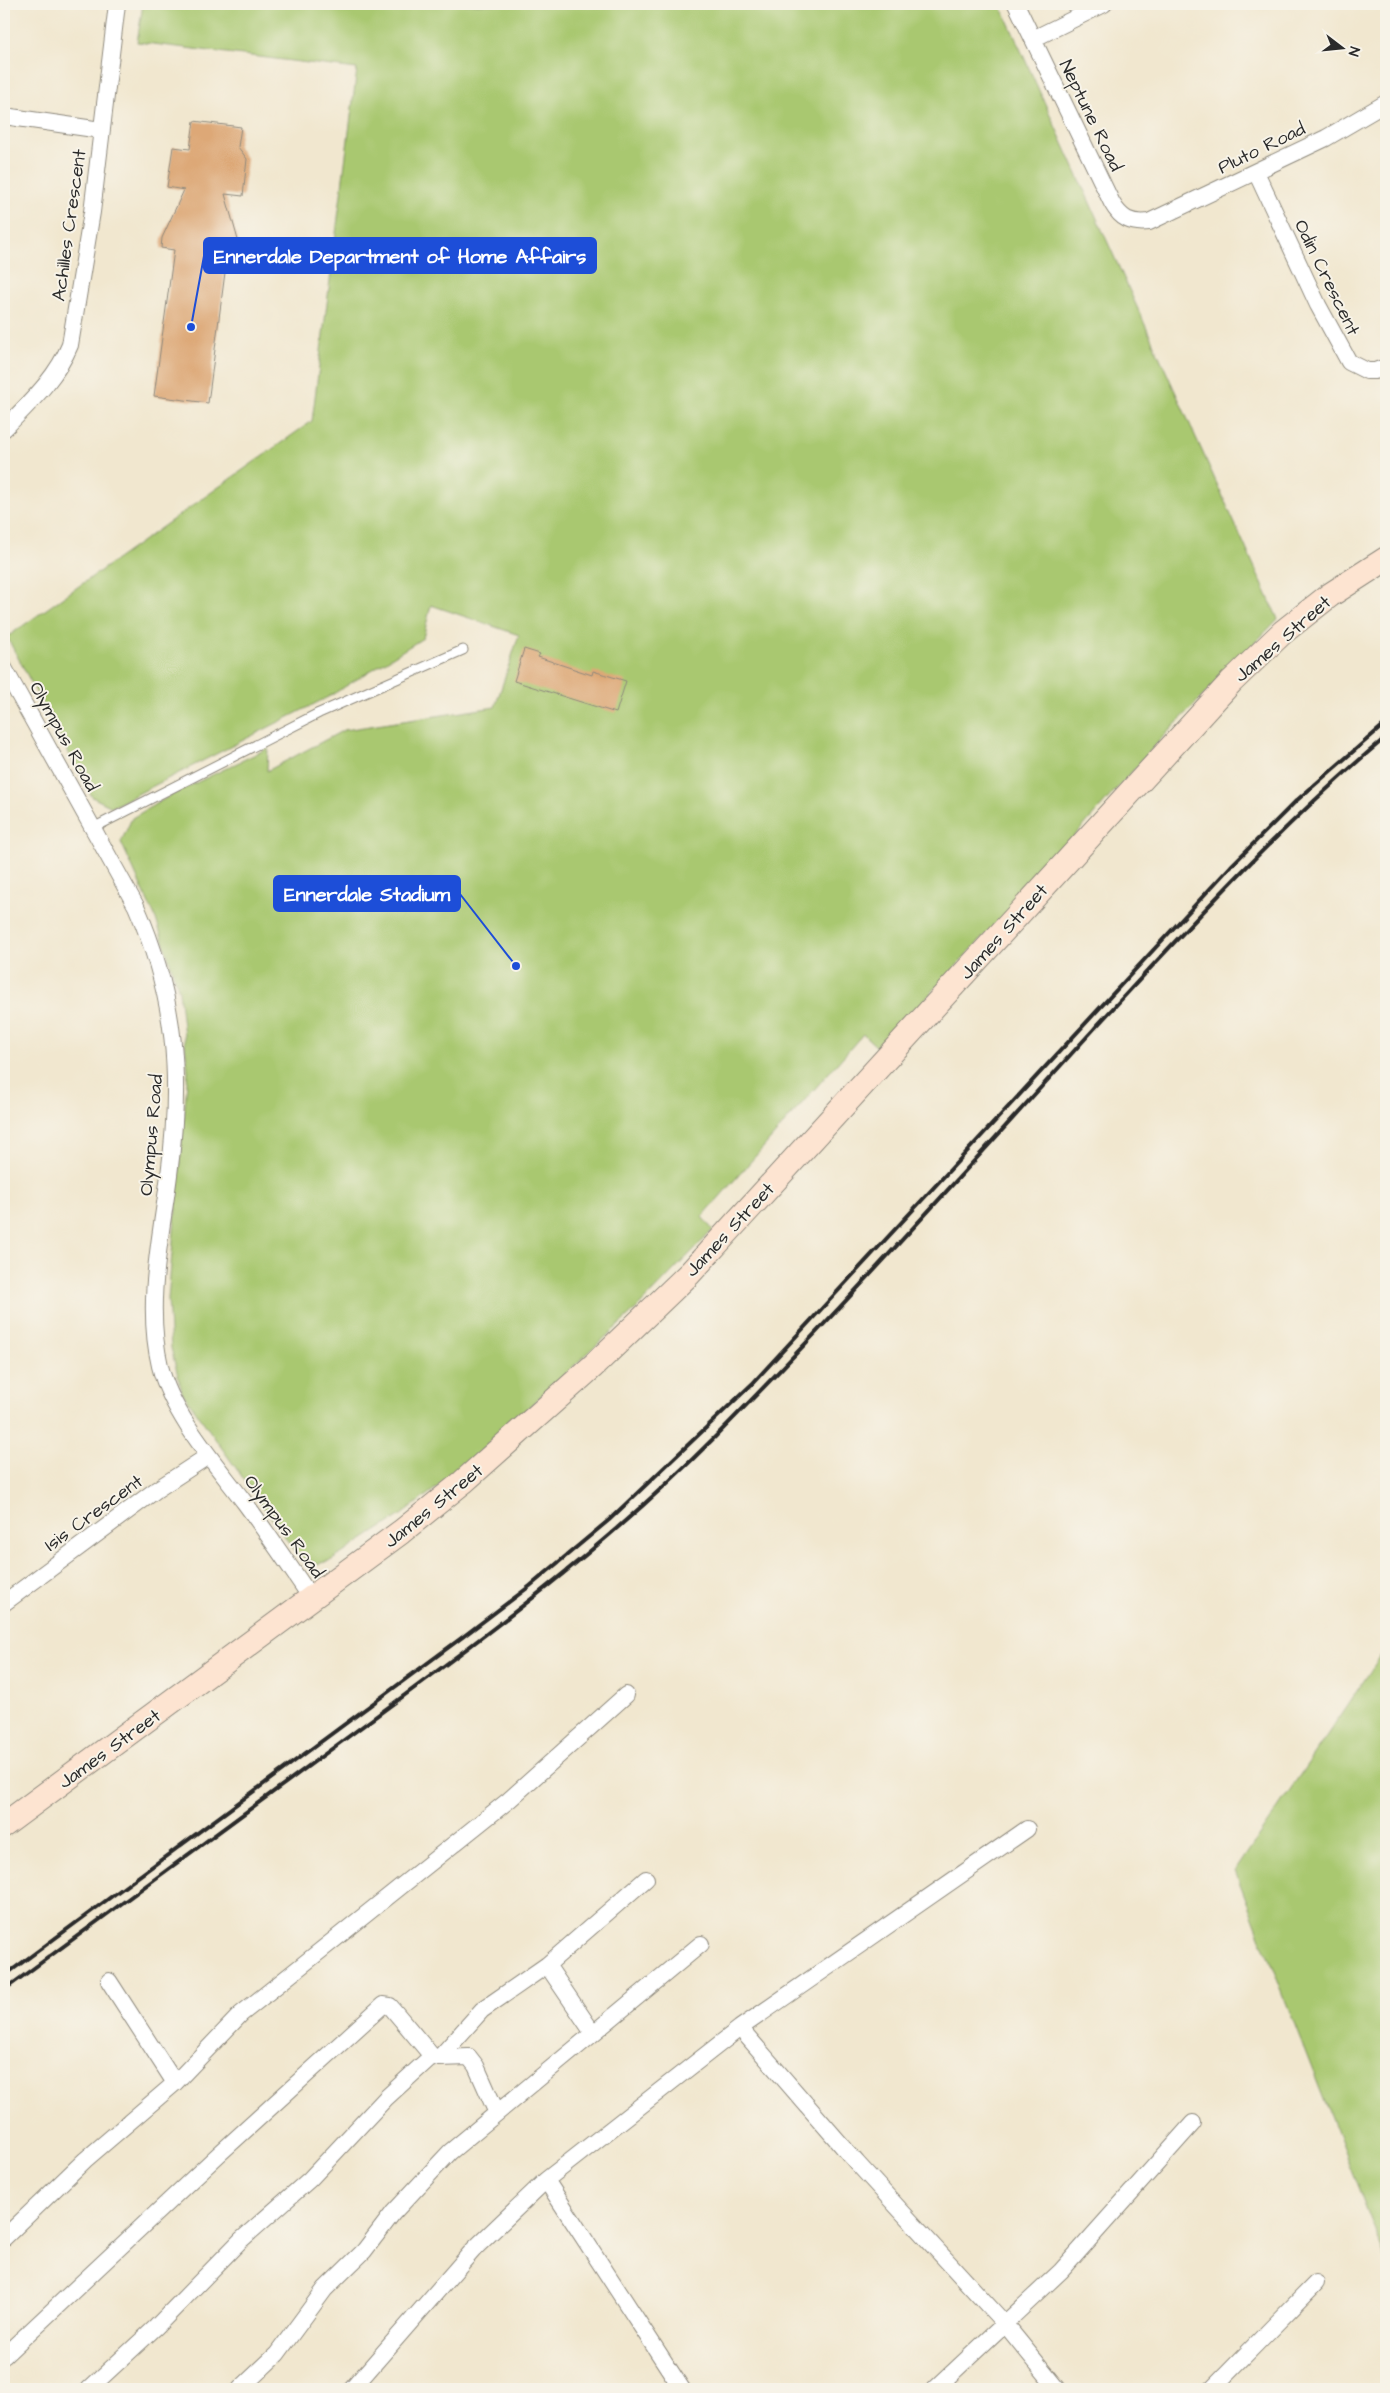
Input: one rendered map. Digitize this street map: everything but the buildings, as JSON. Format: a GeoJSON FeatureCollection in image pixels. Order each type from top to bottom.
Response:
{"type":"FeatureCollection","features":[{"type":"Feature","properties":{"kind":"street","name":"Achilles Crescent"},"geometry":{"type":"LineString","coordinates":[[4,429],[47,384],[61,364],[70,345],[90,220],[117,4]]}},
{"type":"Feature","properties":{"kind":"street","name":"Neptune Road"},"geometry":{"type":"LineString","coordinates":[[1016,4],[1116,210],[1130,222],[1149,222]]}},
{"type":"Feature","properties":{"kind":"street"},"geometry":{"type":"LineString","coordinates":[[1033,39],[1104,4]]}},
{"type":"Feature","properties":{"kind":"street","name":"Pluto Road"},"geometry":{"type":"LineString","coordinates":[[1149,222],[1326,138],[1386,103]]}},
{"type":"Feature","properties":{"kind":"street"},"geometry":{"type":"LineString","coordinates":[[4,116],[101,130]]}},
{"type":"Feature","properties":{"kind":"street","name":"Odin Crescent"},"geometry":{"type":"LineString","coordinates":[[1256,172],[1318,305],[1349,362],[1366,371],[1375,371],[1386,367]]}},
{"type":"Feature","properties":{"kind":"street","name":"James Street"},"geometry":{"type":"LineString","coordinates":[[4,1826],[402,1532],[464,1482],[592,1367],[690,1273],[1231,682],[1283,632],[1330,595],[1386,559]]}},
{"type":"Feature","properties":{"kind":"street","name":"Olympus Road"},"geometry":{"type":"LineString","coordinates":[[4,668],[136,906],[150,939],[164,985],[176,1060],[177,1106],[153,1303],[155,1336],[160,1366],[171,1396],[208,1456],[245,1503],[312,1599]]}},
{"type":"Feature","properties":{"kind":"street","name":"Isis Crescent"},"geometry":{"type":"LineString","coordinates":[[4,1602],[156,1490],[208,1456]]}},
{"type":"Feature","properties":{"kind":"street"},"geometry":{"type":"LineString","coordinates":[[4,2238],[85,2160],[175,2084],[241,2014],[509,1800],[626,1694]]}},
{"type":"Feature","properties":{"kind":"street"},"geometry":{"type":"LineString","coordinates":[[352,2389],[474,2249],[546,2180],[740,2028],[1027,1829]]}},
{"type":"Feature","properties":{"kind":"street"},"geometry":{"type":"LineString","coordinates":[[89,2389],[156,2327],[241,2240],[310,2179],[386,2098],[435,2057],[482,2010],[547,1965],[646,1879]]}},
{"type":"Feature","properties":{"kind":"street"},"geometry":{"type":"LineString","coordinates":[[240,2389],[277,2354],[325,2289],[364,2251],[393,2214],[450,2152],[496,2111],[701,1944]]}},
{"type":"Feature","properties":{"kind":"street"},"geometry":{"type":"LineString","coordinates":[[547,1965],[593,2033]]}},
{"type":"Feature","properties":{"kind":"street"},"geometry":{"type":"LineString","coordinates":[[109,1981],[175,2084]]}},
{"type":"Feature","properties":{"kind":"street"},"geometry":{"type":"LineString","coordinates":[[4,2356],[380,2006],[386,2004],[390,2006],[435,2057]]}},
{"type":"Feature","properties":{"kind":"street"},"geometry":{"type":"LineString","coordinates":[[740,2028],[857,2163],[1005,2324],[1058,2389]]}},
{"type":"Feature","properties":{"kind":"street"},"geometry":{"type":"LineString","coordinates":[[435,2057],[469,2057],[476,2066],[496,2111]]}},
{"type":"Feature","properties":{"kind":"street"},"geometry":{"type":"LineString","coordinates":[[935,2389],[1061,2271],[1193,2123]]}},
{"type":"Feature","properties":{"kind":"street"},"geometry":{"type":"LineString","coordinates":[[546,2180],[682,2389]]}},
{"type":"Feature","properties":{"kind":"street"},"geometry":{"type":"LineString","coordinates":[[1212,2389],[1316,2284]]}},
{"type":"Feature","properties":{"kind":"lane"},"geometry":{"type":"LineString","coordinates":[[93,828],[319,713],[463,650]]}},
{"type":"Feature","properties":{"kind":"green space"},"geometry":{"type":"Polygon","coordinates":[[[143,4],[1000,4],[1278,619],[1162,738],[1015,903],[879,1049],[863,1034],[702,1217],[713,1230],[633,1312],[462,1468],[401,1515],[332,1560],[317,1564],[299,1557],[182,1392],[171,1348],[168,1299],[188,1071],[179,991],[156,919],[121,842],[132,818],[171,795],[268,748],[267,771],[344,730],[495,707],[519,635],[431,605],[423,638],[330,696],[112,807],[92,797],[7,637],[312,421],[357,69],[137,42],[143,4]]]}},
{"type":"Feature","properties":{"kind":"green space"},"geometry":{"type":"Polygon","coordinates":[[[1386,1648],[1386,2259],[1235,1871],[1386,1648]]]}},
{"type":"Feature","properties":{"kind":"railway"},"geometry":{"type":"LineString","coordinates":[[4,1976],[464,1636],[530,1586],[609,1520],[752,1384],[1231,866],[1296,801],[1386,723]]}},
{"type":"Feature","properties":{"kind":"railway"},"geometry":{"type":"LineString","coordinates":[[4,1990],[447,1664],[540,1592],[630,1517],[674,1477],[764,1387],[907,1235],[1129,991],[1235,878],[1309,806],[1386,737]]}},
{"type":"Feature","properties":{"kind":"place","name":"Ennerdale Department of Home Affairs"},"geometry":{"type":"Point","coordinates":[191,327]}},
{"type":"Feature","properties":{"kind":"place","name":"Ennerdale Stadium"},"geometry":{"type":"Point","coordinates":[516,966]}}]}
